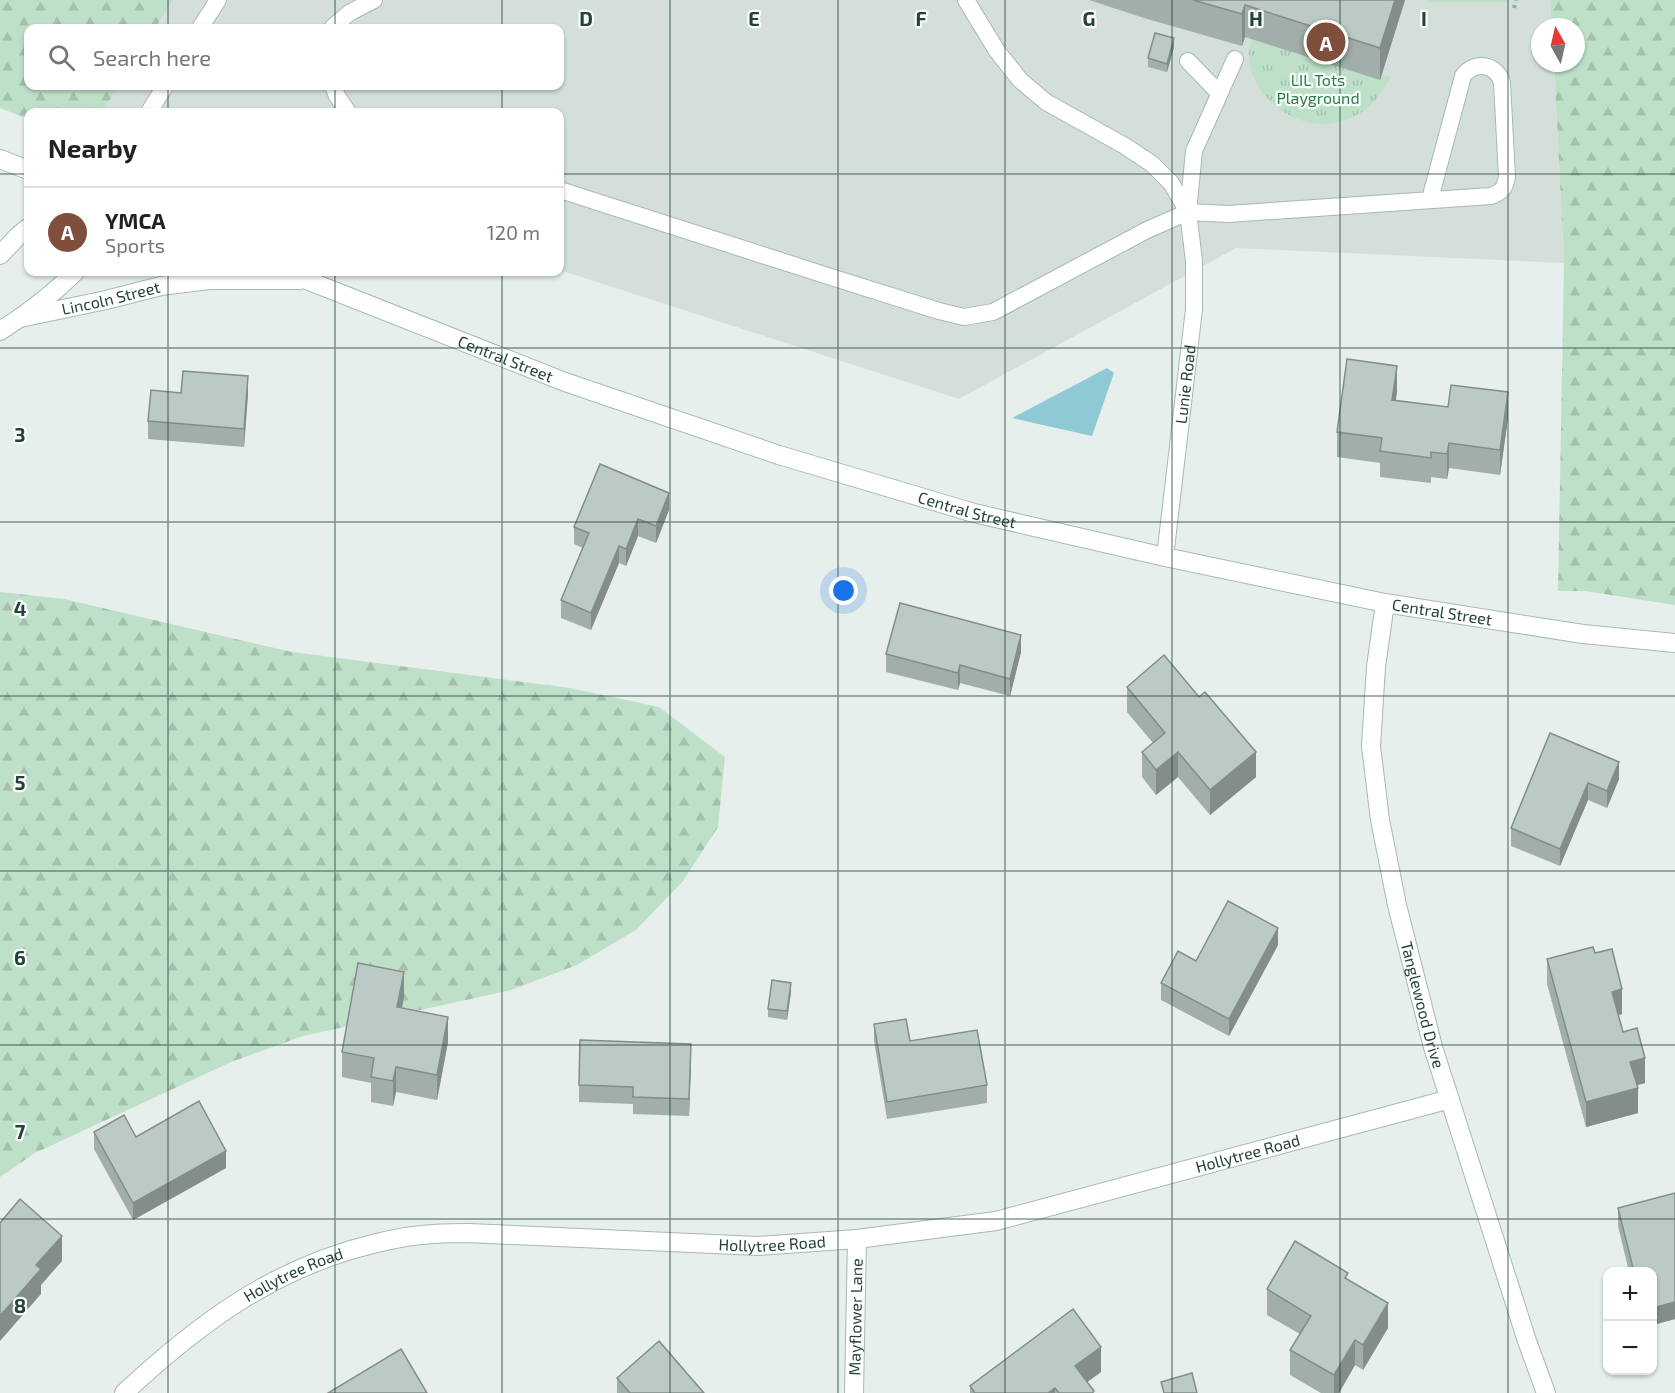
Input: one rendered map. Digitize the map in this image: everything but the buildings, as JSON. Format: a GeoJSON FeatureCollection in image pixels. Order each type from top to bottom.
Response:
{"type":"FeatureCollection","features":[{"type":"Feature","properties":{"kind":"street"},"geometry":{"type":"LineString","coordinates":[[0,159],[24,168]]}},
{"type":"Feature","properties":{"kind":"street"},"geometry":{"type":"LineString","coordinates":[[0,255],[24,231]]}},
{"type":"Feature","properties":{"kind":"street","name":"Lincoln Street"},"geometry":{"type":"LineString","coordinates":[[0,331],[20,318],[71,276]]}},
{"type":"Feature","properties":{"kind":"street","name":"Central Street"},"geometry":{"type":"LineString","coordinates":[[298,276],[565,382],[779,455],[974,513],[1165,557],[1385,603],[1583,634],[1675,643]]}},
{"type":"Feature","properties":{"kind":"street","name":"Lincoln Street"},"geometry":{"type":"LineString","coordinates":[[20,318],[161,286],[208,280],[309,280]]}},
{"type":"Feature","properties":{"kind":"street","name":"Tanglewood Drive"},"geometry":{"type":"LineString","coordinates":[[1385,603],[1376,667],[1371,746],[1380,820],[1397,905],[1433,1047],[1527,1341],[1546,1393]]}},
{"type":"Feature","properties":{"kind":"street","name":"Hollytree Road"},"geometry":{"type":"LineString","coordinates":[[124,1393],[182,1341],[226,1308],[256,1290],[320,1260],[387,1241],[422,1234],[468,1233],[758,1246],[857,1239],[996,1221],[1450,1099]]}},
{"type":"Feature","properties":{"kind":"street","name":"Mayflower Lane"},"geometry":{"type":"LineString","coordinates":[[854,1393],[857,1239]]}},
{"type":"Feature","properties":{"kind":"lane"},"geometry":{"type":"LineString","coordinates":[[203,24],[218,0]]}},
{"type":"Feature","properties":{"kind":"lane"},"geometry":{"type":"LineString","coordinates":[[337,24],[349,14],[374,0]]}},
{"type":"Feature","properties":{"kind":"lane"},"geometry":{"type":"LineString","coordinates":[[966,0],[997,51],[1020,80],[1046,102],[1152,164],[1171,183],[1188,212]]}},
{"type":"Feature","properties":{"kind":"lane"},"geometry":{"type":"LineString","coordinates":[[1188,212],[1194,151],[1235,59]]}},
{"type":"Feature","properties":{"kind":"lane"},"geometry":{"type":"LineString","coordinates":[[1188,62],[1219,93]]}},
{"type":"Feature","properties":{"kind":"lane"},"geometry":{"type":"LineString","coordinates":[[564,191],[964,317],[993,312],[1147,230],[1188,212],[1228,214],[1491,196],[1500,193],[1506,185],[1502,83],[1492,68],[1474,67],[1464,76],[1430,200]]}},
{"type":"Feature","properties":{"kind":"lane"},"geometry":{"type":"LineString","coordinates":[[151,108],[163,90]]}},
{"type":"Feature","properties":{"kind":"lane"},"geometry":{"type":"LineString","coordinates":[[335,90],[345,108]]}},
{"type":"Feature","properties":{"kind":"lane","name":"Lunie Road"},"geometry":{"type":"LineString","coordinates":[[1165,557],[1194,309],[1194,261],[1188,212]]}},
{"type":"Feature","properties":{"kind":"path"},"geometry":{"type":"LineString","coordinates":[[1514,8],[1516,0]]}},
{"type":"Feature","properties":{"kind":"shaded area"},"geometry":{"type":"Polygon","coordinates":[[[173,0],[1550,0],[1551,18],[1531,18],[1531,72],[1554,72],[1564,263],[1236,248],[959,399],[564,271],[564,108],[105,108],[116,90],[564,90],[564,24],[158,24],[173,0]]]}},
{"type":"Feature","properties":{"kind":"green space"},"geometry":{"type":"Polygon","coordinates":[[[0,0],[173,0],[158,24],[24,24],[24,90],[116,90],[105,108],[24,108],[24,117],[0,108],[0,0]]]}},
{"type":"Feature","properties":{"kind":"green space"},"geometry":{"type":"Polygon","coordinates":[[[1429,0],[1508,0],[1508,2],[1428,2],[1429,0]]]}},
{"type":"Feature","properties":{"kind":"green space"},"geometry":{"type":"Polygon","coordinates":[[[1550,0],[1675,0],[1675,605],[1585,591],[1558,591],[1564,263],[1554,72],[1585,72],[1585,18],[1551,18],[1550,0]]]}},
{"type":"Feature","properties":{"kind":"green space","name":"LIL Tots Playground"},"geometry":{"type":"Polygon","coordinates":[[[1253,35],[1391,77],[1372,103],[1351,118],[1326,124],[1298,119],[1272,104],[1262,93],[1255,80],[1250,67],[1249,53],[1253,35]]]}},
{"type":"Feature","properties":{"kind":"green space"},"geometry":{"type":"Polygon","coordinates":[[[0,592],[64,599],[292,652],[570,688],[659,707],[725,757],[718,827],[683,881],[636,930],[577,965],[511,990],[303,1036],[231,1062],[35,1153],[0,1177],[0,592]]]}},
{"type":"Feature","properties":{"kind":"water"},"geometry":{"type":"Polygon","coordinates":[[[1107,368],[1114,373],[1092,436],[1012,418],[1107,368]]]}},
{"type":"Feature","properties":{"kind":"place","name":"YMCA"},"geometry":{"type":"Point","coordinates":[1326,42]}}]}
